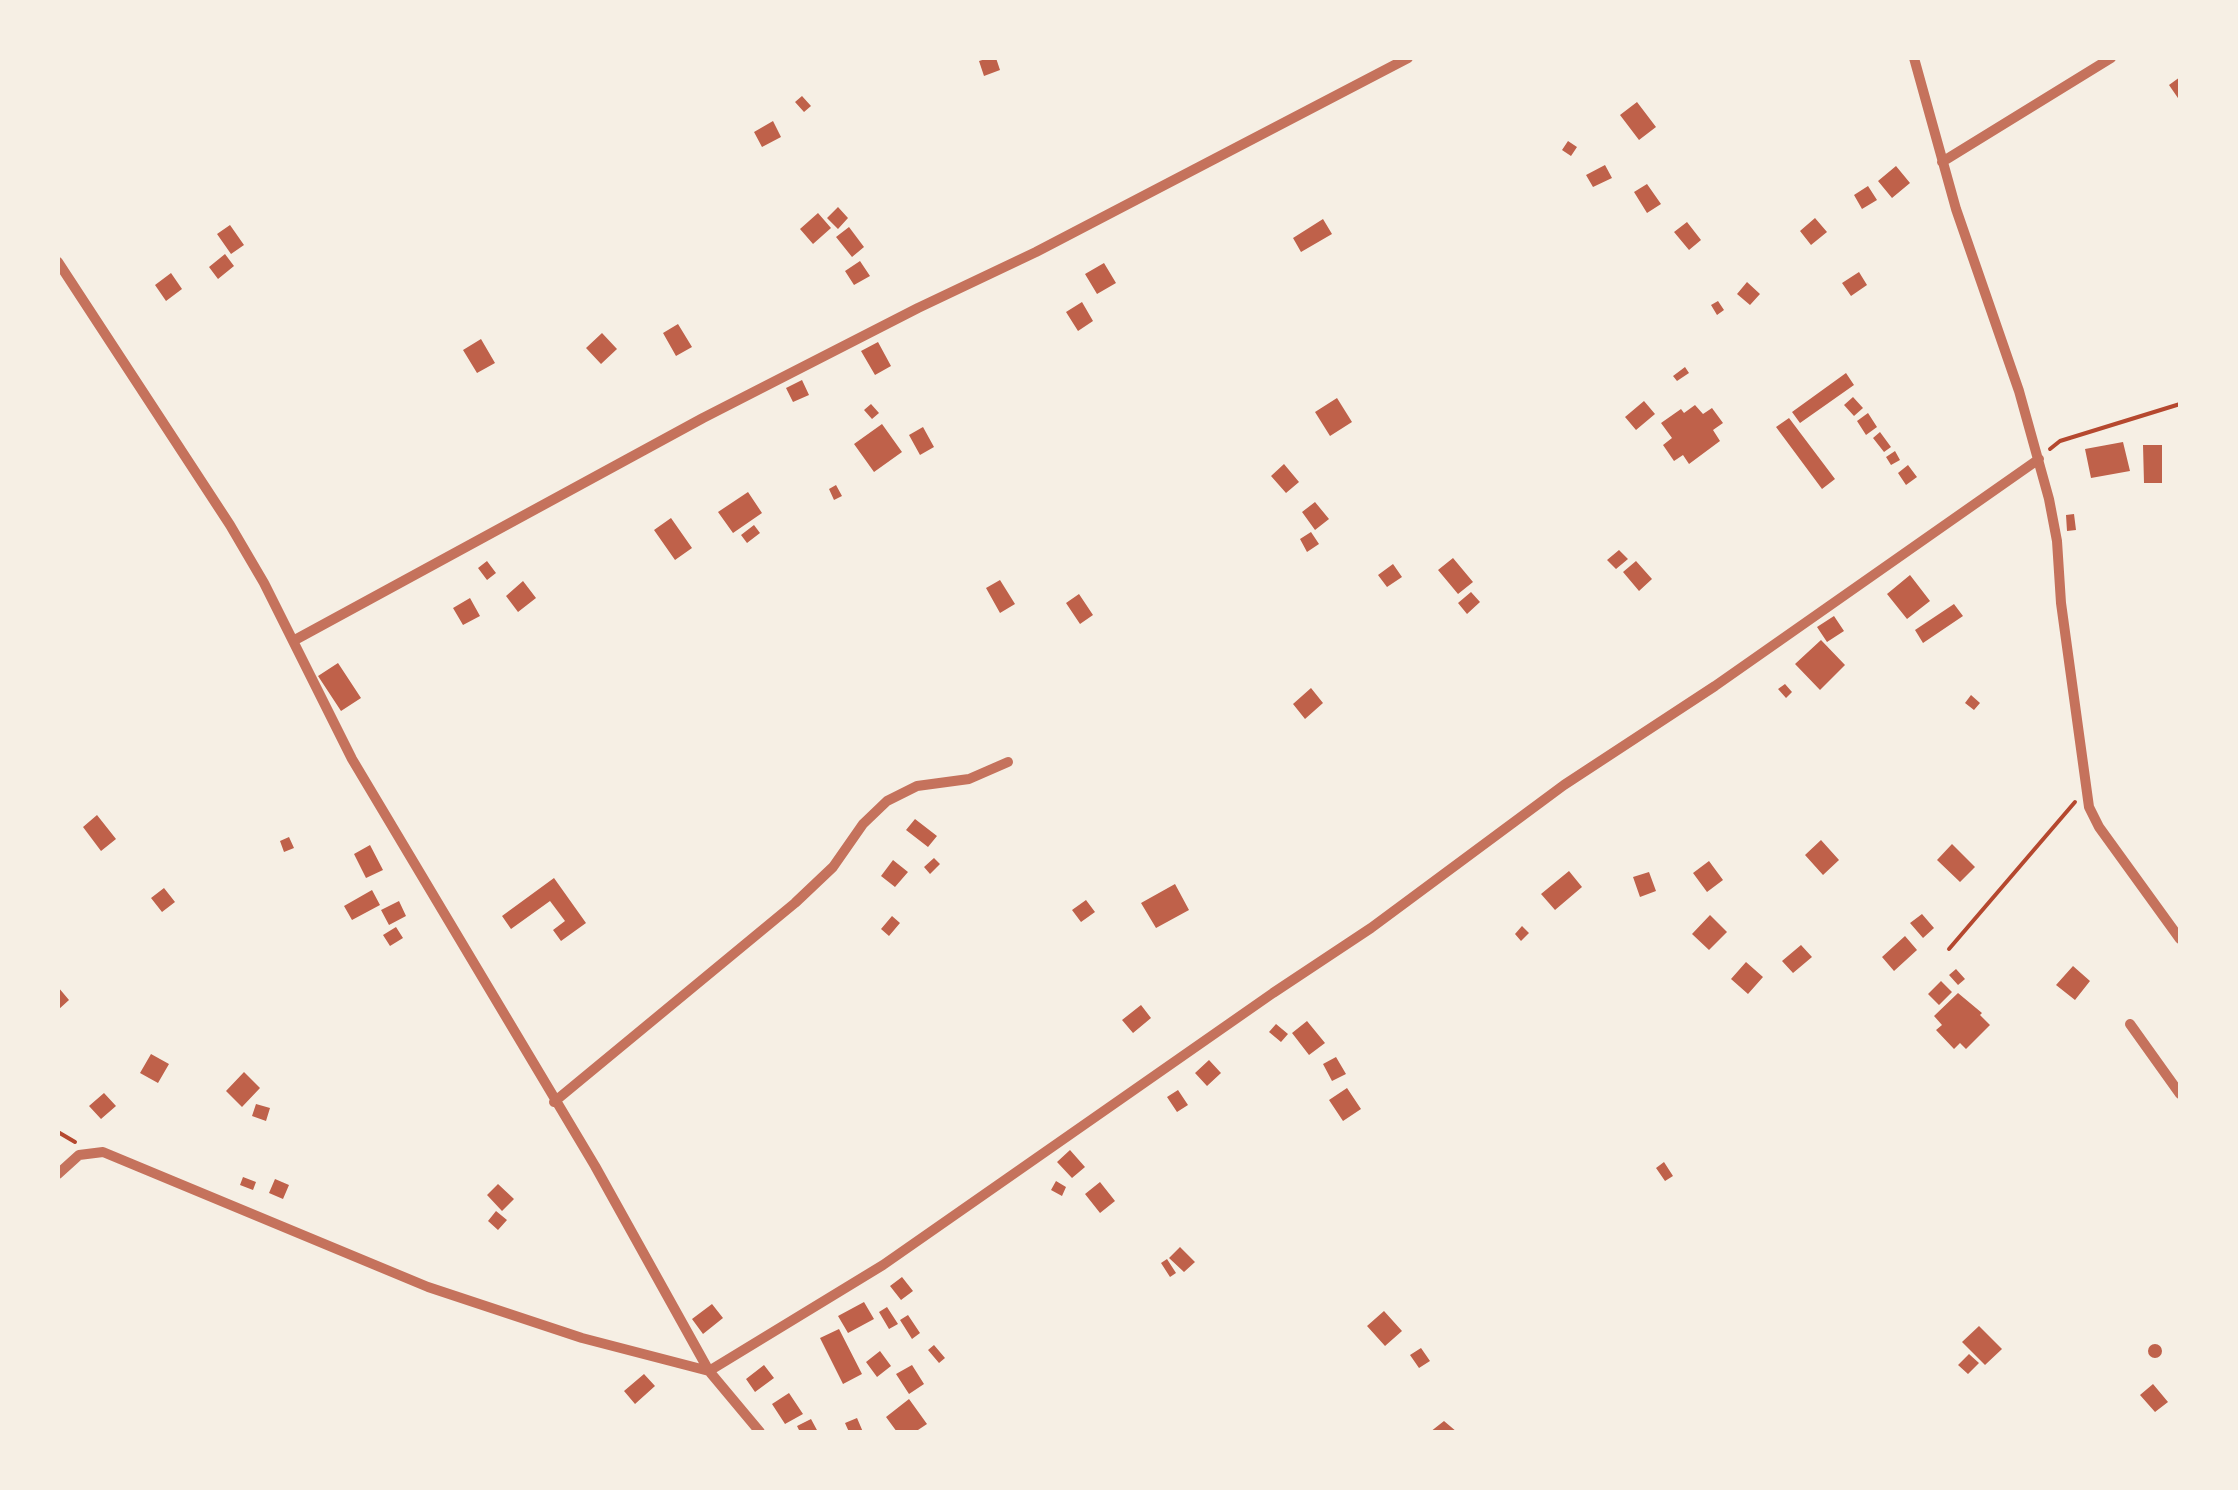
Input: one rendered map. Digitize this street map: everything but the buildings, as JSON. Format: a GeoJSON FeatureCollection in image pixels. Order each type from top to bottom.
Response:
{"type":"FeatureCollection","features":[{"type":"Feature","properties":{"kind":"street"},"geometry":{"type":"LineString","coordinates":[[293,641],[703,418],[1036,252],[1408,58]]}},
{"type":"Feature","properties":{"kind":"street"},"geometry":{"type":"LineString","coordinates":[[1914,58],[1942,162],[2039,459],[2057,540],[2084,791],[2098,827],[2180,939]]}},
{"type":"Feature","properties":{"kind":"street"},"geometry":{"type":"LineString","coordinates":[[1942,162],[2111,58]]}},
{"type":"Feature","properties":{"kind":"street"},"geometry":{"type":"LineString","coordinates":[[58,262],[230,525],[352,759],[595,1166],[709,1371],[760,1432]]}},
{"type":"Feature","properties":{"kind":"street"},"geometry":{"type":"LineString","coordinates":[[58,1174],[79,1156],[103,1152],[428,1287],[582,1338],[709,1371],[883,1265],[1273,992],[1371,928],[1564,784],[1729,676],[2039,459]]}},
{"type":"Feature","properties":{"kind":"street"},"geometry":{"type":"LineString","coordinates":[[554,1102],[795,903],[833,867],[862,824],[887,801],[918,786],[969,779],[1008,762]]}},
{"type":"Feature","properties":{"kind":"street"},"geometry":{"type":"LineString","coordinates":[[2130,1024],[2180,1094]]}},
{"type":"Feature","properties":{"kind":"path"},"geometry":{"type":"LineString","coordinates":[[2039,459],[2060,441],[2180,404]]}},
{"type":"Feature","properties":{"kind":"path"},"geometry":{"type":"LineString","coordinates":[[1949,949],[2084,791]]}}]}
